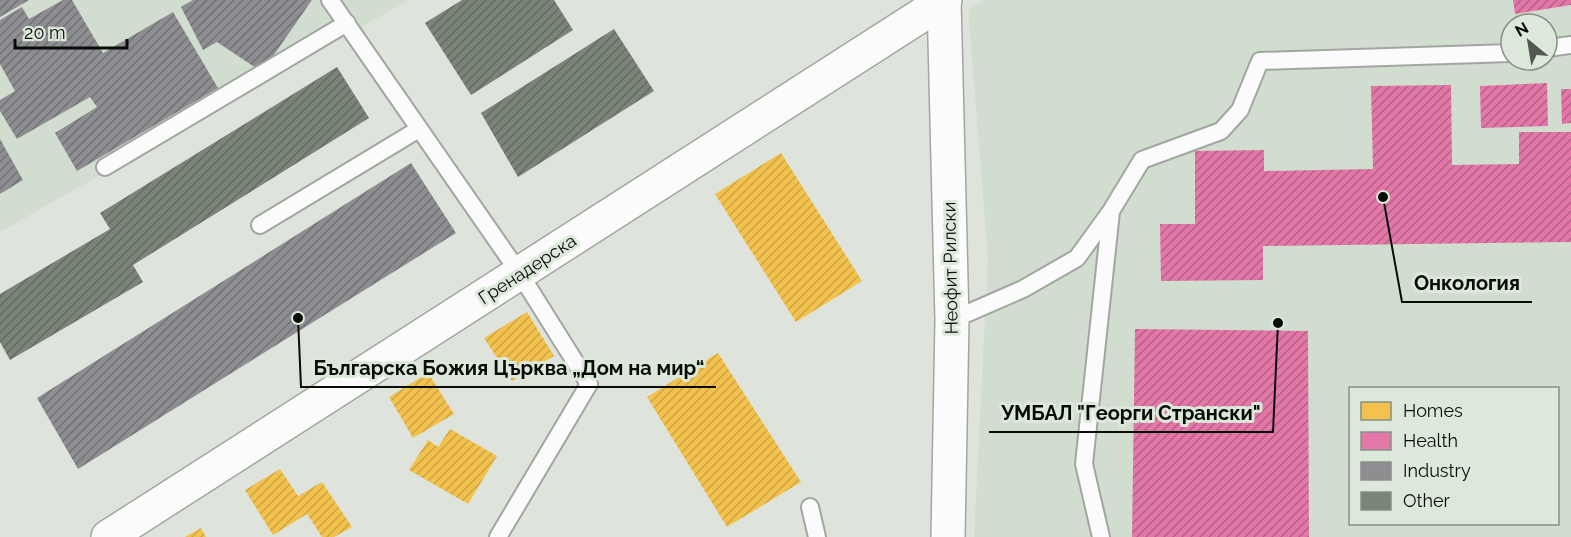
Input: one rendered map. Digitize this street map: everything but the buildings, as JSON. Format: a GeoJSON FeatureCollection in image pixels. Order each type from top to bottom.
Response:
{"type":"FeatureCollection","features":[{"type":"Feature","properties":{"kind":"street","name":"Гренадерска"},"geometry":{"type":"LineString","coordinates":[[108,537],[944,0]]}},
{"type":"Feature","properties":{"kind":"street","name":"Неофит Рилски"},"geometry":{"type":"LineString","coordinates":[[944,0],[952,320],[948,537]]}},
{"type":"Feature","properties":{"kind":"lane"},"geometry":{"type":"LineString","coordinates":[[330,0],[520,274],[589,384],[498,537]]}},
{"type":"Feature","properties":{"kind":"lane"},"geometry":{"type":"LineString","coordinates":[[105,167],[346,23]]}},
{"type":"Feature","properties":{"kind":"lane"},"geometry":{"type":"LineString","coordinates":[[952,320],[1023,289],[1077,258],[1111,211],[1142,160],[1221,131],[1240,110],[1260,61],[1499,53]]}},
{"type":"Feature","properties":{"kind":"lane"},"geometry":{"type":"LineString","coordinates":[[260,225],[419,129]]}},
{"type":"Feature","properties":{"kind":"lane"},"geometry":{"type":"LineString","coordinates":[[1101,537],[1084,464],[1111,211]]}},
{"type":"Feature","properties":{"kind":"lane"},"geometry":{"type":"LineString","coordinates":[[810,507],[817,537]]}},
{"type":"Feature","properties":{"kind":"shaded area"},"geometry":{"type":"Polygon","coordinates":[[[0,0],[409,0],[0,232],[0,0]]]}},
{"type":"Feature","properties":{"kind":"shaded area"},"geometry":{"type":"Polygon","coordinates":[[[983,0],[1571,0],[1571,537],[974,537],[988,258],[968,10],[983,0]]]}},
{"type":"Feature","properties":{"kind":"place","name":"Онкология"},"geometry":{"type":"Point","coordinates":[1383,197]}},
{"type":"Feature","properties":{"kind":"place","name":"Българска Божия Църква „Дом на мир“"},"geometry":{"type":"Point","coordinates":[298,318]}},
{"type":"Feature","properties":{"kind":"place","name":"УМБАЛ \"Георги Странски\""},"geometry":{"type":"Point","coordinates":[1278,323]}}]}
